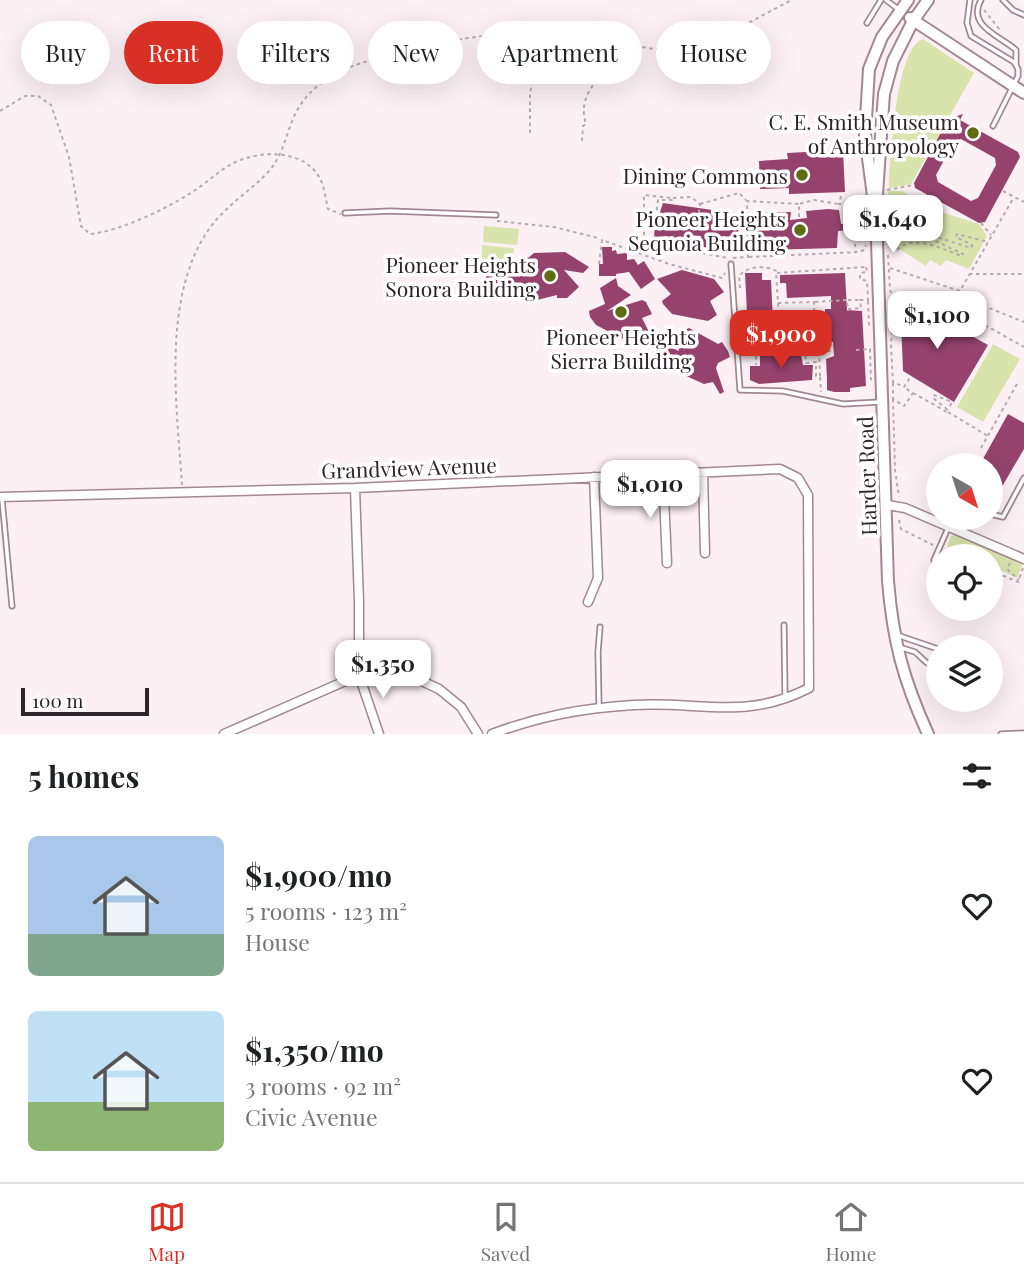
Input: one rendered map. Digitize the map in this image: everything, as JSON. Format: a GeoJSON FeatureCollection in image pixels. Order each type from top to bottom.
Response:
{"type":"FeatureCollection","features":[{"type":"Feature","properties":{"kind":"street","name":"Harder Road"},"geometry":{"type":"LineString","coordinates":[[908,0],[882,37],[869,69],[864,135],[876,210],[888,401],[888,581],[893,633],[902,672],[928,734]]}},
{"type":"Feature","properties":{"kind":"street","name":"Harder Road"},"geometry":{"type":"LineString","coordinates":[[876,210],[884,94],[893,61],[928,0]]}},
{"type":"Feature","properties":{"kind":"street"},"geometry":{"type":"LineString","coordinates":[[900,11],[1024,93]]}},
{"type":"Feature","properties":{"kind":"street","name":"Grandview Avenue"},"geometry":{"type":"LineString","coordinates":[[1,497],[355,488],[780,469],[798,478],[808,495],[809,688],[785,698]]}},
{"type":"Feature","properties":{"kind":"street"},"geometry":{"type":"LineString","coordinates":[[703,473],[705,553]]}},
{"type":"Feature","properties":{"kind":"street"},"geometry":{"type":"LineString","coordinates":[[663,474],[667,564]]}},
{"type":"Feature","properties":{"kind":"street"},"geometry":{"type":"LineString","coordinates":[[588,602],[598,578],[594,477]]}},
{"type":"Feature","properties":{"kind":"street"},"geometry":{"type":"LineString","coordinates":[[355,488],[359,675],[379,734]]}},
{"type":"Feature","properties":{"kind":"street"},"geometry":{"type":"LineString","coordinates":[[887,505],[905,508],[926,517]]}},
{"type":"Feature","properties":{"kind":"street"},"geometry":{"type":"LineString","coordinates":[[958,530],[1024,559]]}},
{"type":"Feature","properties":{"kind":"street"},"geometry":{"type":"LineString","coordinates":[[223,734],[359,675],[388,673],[413,677],[439,689],[460,706],[478,734]]}},
{"type":"Feature","properties":{"kind":"street"},"geometry":{"type":"LineString","coordinates":[[492,734],[531,719],[599,709],[636,705],[746,708],[785,698]]}},
{"type":"Feature","properties":{"kind":"lane"},"geometry":{"type":"LineString","coordinates":[[867,23],[883,0],[900,11]]}},
{"type":"Feature","properties":{"kind":"lane"},"geometry":{"type":"LineString","coordinates":[[970,0],[967,18],[971,36],[1016,65]]}},
{"type":"Feature","properties":{"kind":"lane"},"geometry":{"type":"LineString","coordinates":[[981,0],[978,5],[978,18],[995,38],[1016,50],[1019,72],[993,126]]}},
{"type":"Feature","properties":{"kind":"lane"},"geometry":{"type":"LineString","coordinates":[[1003,0],[1013,10],[1024,15]]}},
{"type":"Feature","properties":{"kind":"lane"},"geometry":{"type":"LineString","coordinates":[[345,214],[390,211],[496,215]]}},
{"type":"Feature","properties":{"kind":"lane"},"geometry":{"type":"LineString","coordinates":[[731,264],[740,390],[783,391],[843,404],[888,401]]}},
{"type":"Feature","properties":{"kind":"lane"},"geometry":{"type":"LineString","coordinates":[[1003,517],[1024,478]]}},
{"type":"Feature","properties":{"kind":"lane"},"geometry":{"type":"LineString","coordinates":[[1,497],[12,606]]}},
{"type":"Feature","properties":{"kind":"lane"},"geometry":{"type":"LineString","coordinates":[[784,625],[785,698]]}},
{"type":"Feature","properties":{"kind":"lane"},"geometry":{"type":"LineString","coordinates":[[599,709],[600,627]]}},
{"type":"Feature","properties":{"kind":"lane"},"geometry":{"type":"LineString","coordinates":[[893,633],[926,645]]}},
{"type":"Feature","properties":{"kind":"lane"},"geometry":{"type":"LineString","coordinates":[[896,647],[915,652],[926,662]]}},
{"type":"Feature","properties":{"kind":"lane"},"geometry":{"type":"LineString","coordinates":[[1001,734],[1024,733]]}},
{"type":"Feature","properties":{"kind":"path"},"geometry":{"type":"LineString","coordinates":[[642,47],[669,49],[704,42],[736,30],[792,0]]}},
{"type":"Feature","properties":{"kind":"path"},"geometry":{"type":"LineString","coordinates":[[988,1],[984,10],[1003,33]]}},
{"type":"Feature","properties":{"kind":"path"},"geometry":{"type":"LineString","coordinates":[[182,492],[176,365],[186,283],[208,231],[230,204],[269,171],[280,154],[295,114],[314,87],[323,80],[375,57],[434,43],[477,38]]}},
{"type":"Feature","properties":{"kind":"path"},"geometry":{"type":"LineString","coordinates":[[530,133],[532,84]]}},
{"type":"Feature","properties":{"kind":"path"},"geometry":{"type":"LineString","coordinates":[[582,141],[583,127],[586,124],[585,105],[594,84]]}},
{"type":"Feature","properties":{"kind":"path"},"geometry":{"type":"LineString","coordinates":[[0,111],[25,96],[38,96],[51,105],[69,157],[81,226],[90,234],[102,233],[156,212],[188,195],[230,165],[254,156],[280,154],[303,160],[321,181],[328,209],[345,214]]}},
{"type":"Feature","properties":{"kind":"path"},"geometry":{"type":"LineString","coordinates":[[887,190],[913,186]]}},
{"type":"Feature","properties":{"kind":"path"},"geometry":{"type":"LineString","coordinates":[[1003,191],[1024,202]]}},
{"type":"Feature","properties":{"kind":"path"},"geometry":{"type":"LineString","coordinates":[[700,204],[739,192],[747,201],[748,257]]}},
{"type":"Feature","properties":{"kind":"path"},"geometry":{"type":"LineString","coordinates":[[644,242],[644,195],[691,197],[700,204]]}},
{"type":"Feature","properties":{"kind":"path"},"geometry":{"type":"LineString","coordinates":[[839,204],[841,196]]}},
{"type":"Feature","properties":{"kind":"path"},"geometry":{"type":"LineString","coordinates":[[1014,197],[951,306],[1024,347]]}},
{"type":"Feature","properties":{"kind":"path"},"geometry":{"type":"LineString","coordinates":[[656,216],[658,200],[672,198]]}},
{"type":"Feature","properties":{"kind":"path"},"geometry":{"type":"LineString","coordinates":[[747,201],[799,204],[814,200],[844,204],[848,210],[850,234],[854,238],[856,253]]}},
{"type":"Feature","properties":{"kind":"path"},"geometry":{"type":"LineString","coordinates":[[696,225],[700,204]]}},
{"type":"Feature","properties":{"kind":"path"},"geometry":{"type":"LineString","coordinates":[[799,204],[799,217]]}},
{"type":"Feature","properties":{"kind":"path"},"geometry":{"type":"LineString","coordinates":[[488,221],[554,227],[598,239]]}},
{"type":"Feature","properties":{"kind":"path"},"geometry":{"type":"LineString","coordinates":[[981,223],[991,236]]}},
{"type":"Feature","properties":{"kind":"path"},"geometry":{"type":"LineString","coordinates":[[897,250],[913,242],[962,256],[963,254],[926,237],[927,234],[971,248],[972,245],[956,237],[957,234],[988,242]]}},
{"type":"Feature","properties":{"kind":"path"},"geometry":{"type":"LineString","coordinates":[[695,235],[693,248],[701,250],[702,253]]}},
{"type":"Feature","properties":{"kind":"path"},"geometry":{"type":"LineString","coordinates":[[636,239],[729,258],[856,253],[864,250],[866,245]]}},
{"type":"Feature","properties":{"kind":"path"},"geometry":{"type":"LineString","coordinates":[[599,264],[602,240],[669,264],[722,278],[725,272]]}},
{"type":"Feature","properties":{"kind":"path"},"geometry":{"type":"LineString","coordinates":[[888,256],[890,290],[895,302],[891,344],[893,382],[888,401],[899,497]]}},
{"type":"Feature","properties":{"kind":"path"},"geometry":{"type":"LineString","coordinates":[[776,274],[866,267],[867,272],[860,273],[860,279],[867,281],[870,337]]}},
{"type":"Feature","properties":{"kind":"path"},"geometry":{"type":"LineString","coordinates":[[889,267],[960,290]]}},
{"type":"Feature","properties":{"kind":"path"},"geometry":{"type":"LineString","coordinates":[[740,289],[739,276],[749,269],[774,269],[781,353]]}},
{"type":"Feature","properties":{"kind":"path"},"geometry":{"type":"LineString","coordinates":[[969,274],[1024,274]]}},
{"type":"Feature","properties":{"kind":"path"},"geometry":{"type":"LineString","coordinates":[[957,295],[1024,322]]}},
{"type":"Feature","properties":{"kind":"path"},"geometry":{"type":"LineString","coordinates":[[778,303],[868,299]]}},
{"type":"Feature","properties":{"kind":"path"},"geometry":{"type":"LineString","coordinates":[[847,300],[848,310],[861,308],[860,300]]}},
{"type":"Feature","properties":{"kind":"path"},"geometry":{"type":"LineString","coordinates":[[814,302],[821,393],[829,396]]}},
{"type":"Feature","properties":{"kind":"path"},"geometry":{"type":"LineString","coordinates":[[856,350],[870,349],[872,386]]}},
{"type":"Feature","properties":{"kind":"path"},"geometry":{"type":"LineString","coordinates":[[805,351],[806,363],[816,362],[816,376],[820,376]]}},
{"type":"Feature","properties":{"kind":"path"},"geometry":{"type":"LineString","coordinates":[[743,355],[833,351]]}},
{"type":"Feature","properties":{"kind":"path"},"geometry":{"type":"LineString","coordinates":[[756,354],[756,365]]}},
{"type":"Feature","properties":{"kind":"path"},"geometry":{"type":"LineString","coordinates":[[904,387],[911,376]]}},
{"type":"Feature","properties":{"kind":"path"},"geometry":{"type":"LineString","coordinates":[[893,382],[988,436]]}},
{"type":"Feature","properties":{"kind":"path"},"geometry":{"type":"LineString","coordinates":[[981,448],[1017,384]]}},
{"type":"Feature","properties":{"kind":"path"},"geometry":{"type":"LineString","coordinates":[[888,401],[904,405],[913,393]]}},
{"type":"Feature","properties":{"kind":"path"},"geometry":{"type":"LineString","coordinates":[[934,395],[952,402],[948,411],[933,398],[934,395]]}},
{"type":"Feature","properties":{"kind":"path"},"geometry":{"type":"LineString","coordinates":[[899,520],[901,529],[931,544]]}},
{"type":"Feature","properties":{"kind":"path"},"geometry":{"type":"LineString","coordinates":[[1010,563],[1024,565],[1018,580],[1007,569],[1010,563]]}},
{"type":"Feature","properties":{"kind":"path"},"geometry":{"type":"LineString","coordinates":[[1003,576],[1018,580]]}},
{"type":"Feature","properties":{"kind":"green space"},"geometry":{"type":"Polygon","coordinates":[[[923,39],[974,73],[911,184],[890,188],[890,191],[903,191],[922,206],[979,224],[987,236],[969,269],[946,260],[941,266],[930,260],[926,266],[888,242],[888,198],[897,99],[903,70],[912,49],[923,39]]]}},
{"type":"Feature","properties":{"kind":"green space"},"geometry":{"type":"Polygon","coordinates":[[[484,226],[519,229],[517,245],[483,242],[484,226]]]}},
{"type":"Feature","properties":{"kind":"green space"},"geometry":{"type":"Polygon","coordinates":[[[482,245],[514,248],[512,264],[482,261],[482,245]]]}},
{"type":"Feature","properties":{"kind":"green space"},"geometry":{"type":"Polygon","coordinates":[[[993,344],[1020,359],[983,422],[957,407],[993,344]]]}},
{"type":"Feature","properties":{"kind":"green space"},"geometry":{"type":"Polygon","coordinates":[[[956,534],[979,544],[948,544],[951,536],[956,534]]]}},
{"type":"Feature","properties":{"kind":"green space"},"geometry":{"type":"Polygon","coordinates":[[[1003,554],[1023,563],[1017,578],[1003,572],[1003,554]]]}},
{"type":"Feature","properties":{"kind":"building"},"geometry":{"type":"Polygon","coordinates":[[[963,114],[960,120],[1018,152],[1020,157],[985,222],[979,223],[915,188],[914,183],[948,119],[963,114]],[[961,139],[954,142],[936,175],[938,182],[971,201],[978,198],[996,165],[995,158],[961,139]]]}},
{"type":"Feature","properties":{"kind":"building","name":"Dining Commons"},"geometry":{"type":"Polygon","coordinates":[[[843,150],[845,192],[789,194],[789,188],[760,189],[759,161],[788,159],[787,153],[843,150]]]}},
{"type":"Feature","properties":{"kind":"building"},"geometry":{"type":"Polygon","coordinates":[[[663,203],[734,213],[735,228],[739,229],[733,250],[702,247],[701,236],[689,235],[685,244],[654,240],[655,218],[658,218],[663,203]]]}},
{"type":"Feature","properties":{"kind":"building","name":"Pioneer Heights Sequoia Building"},"geometry":{"type":"Polygon","coordinates":[[[839,210],[841,224],[857,224],[857,230],[838,231],[837,248],[765,250],[761,235],[757,235],[759,213],[791,212],[790,220],[807,218],[806,211],[839,210]]]}},
{"type":"Feature","properties":{"kind":"building"},"geometry":{"type":"Polygon","coordinates":[[[602,247],[612,247],[612,251],[616,250],[617,254],[627,253],[627,260],[634,259],[638,265],[644,261],[655,279],[641,289],[629,272],[616,276],[599,276],[599,264],[603,264],[602,247]]]}},
{"type":"Feature","properties":{"kind":"building","name":"Pioneer Heights Sonora Building"},"geometry":{"type":"Polygon","coordinates":[[[565,252],[589,267],[583,273],[564,270],[579,287],[567,298],[557,298],[557,295],[537,300],[517,288],[497,290],[484,281],[492,266],[516,268],[534,253],[565,252]]]}},
{"type":"Feature","properties":{"kind":"building"},"geometry":{"type":"Polygon","coordinates":[[[682,270],[714,279],[724,292],[710,301],[717,315],[708,321],[672,314],[663,304],[662,301],[671,294],[657,279],[682,270]]]}},
{"type":"Feature","properties":{"kind":"building"},"geometry":{"type":"Polygon","coordinates":[[[745,273],[762,273],[762,280],[771,280],[773,322],[764,322],[764,333],[748,334],[745,273]]]}},
{"type":"Feature","properties":{"kind":"building"},"geometry":{"type":"Polygon","coordinates":[[[845,273],[847,310],[862,311],[866,386],[850,388],[850,392],[834,392],[827,390],[826,359],[834,356],[833,342],[826,342],[825,330],[825,309],[831,309],[831,296],[787,298],[786,283],[780,283],[780,275],[845,273]]]}},
{"type":"Feature","properties":{"kind":"building","name":"Pioneer Heights Sierra Building"},"geometry":{"type":"Polygon","coordinates":[[[616,278],[618,286],[631,295],[607,311],[642,300],[646,302],[652,314],[642,318],[651,336],[644,340],[625,340],[596,325],[590,317],[589,311],[605,304],[600,288],[616,278]]]}},
{"type":"Feature","properties":{"kind":"building"},"geometry":{"type":"Polygon","coordinates":[[[900,296],[988,345],[954,402],[903,371],[900,296]]]}},
{"type":"Feature","properties":{"kind":"building"},"geometry":{"type":"Polygon","coordinates":[[[689,328],[718,344],[722,342],[728,351],[730,357],[718,363],[716,368],[724,392],[720,394],[713,382],[704,384],[673,370],[664,357],[660,348],[665,345],[679,351],[676,334],[689,328]]]}},
{"type":"Feature","properties":{"kind":"building"},"geometry":{"type":"Polygon","coordinates":[[[801,354],[803,365],[813,365],[812,380],[759,384],[750,380],[750,366],[760,366],[760,356],[801,354]]]}},
{"type":"Feature","properties":{"kind":"building"},"geometry":{"type":"Polygon","coordinates":[[[1008,414],[1024,423],[1024,449],[1003,485],[1003,453],[986,453],[1008,414]]]}},
{"type":"Feature","properties":{"kind":"place","name":"C. E. Smith Museum of Anthropology"},"geometry":{"type":"Point","coordinates":[973,133]}},
{"type":"Feature","properties":{"kind":"place","name":"Dining Commons"},"geometry":{"type":"Point","coordinates":[802,175]}},
{"type":"Feature","properties":{"kind":"place","name":"Pioneer Heights Sequoia Building"},"geometry":{"type":"Point","coordinates":[800,230]}},
{"type":"Feature","properties":{"kind":"place","name":"Pioneer Heights Sonora Building"},"geometry":{"type":"Point","coordinates":[550,276]}},
{"type":"Feature","properties":{"kind":"place","name":"Pioneer Heights Sierra Building"},"geometry":{"type":"Point","coordinates":[621,312]}}]}
